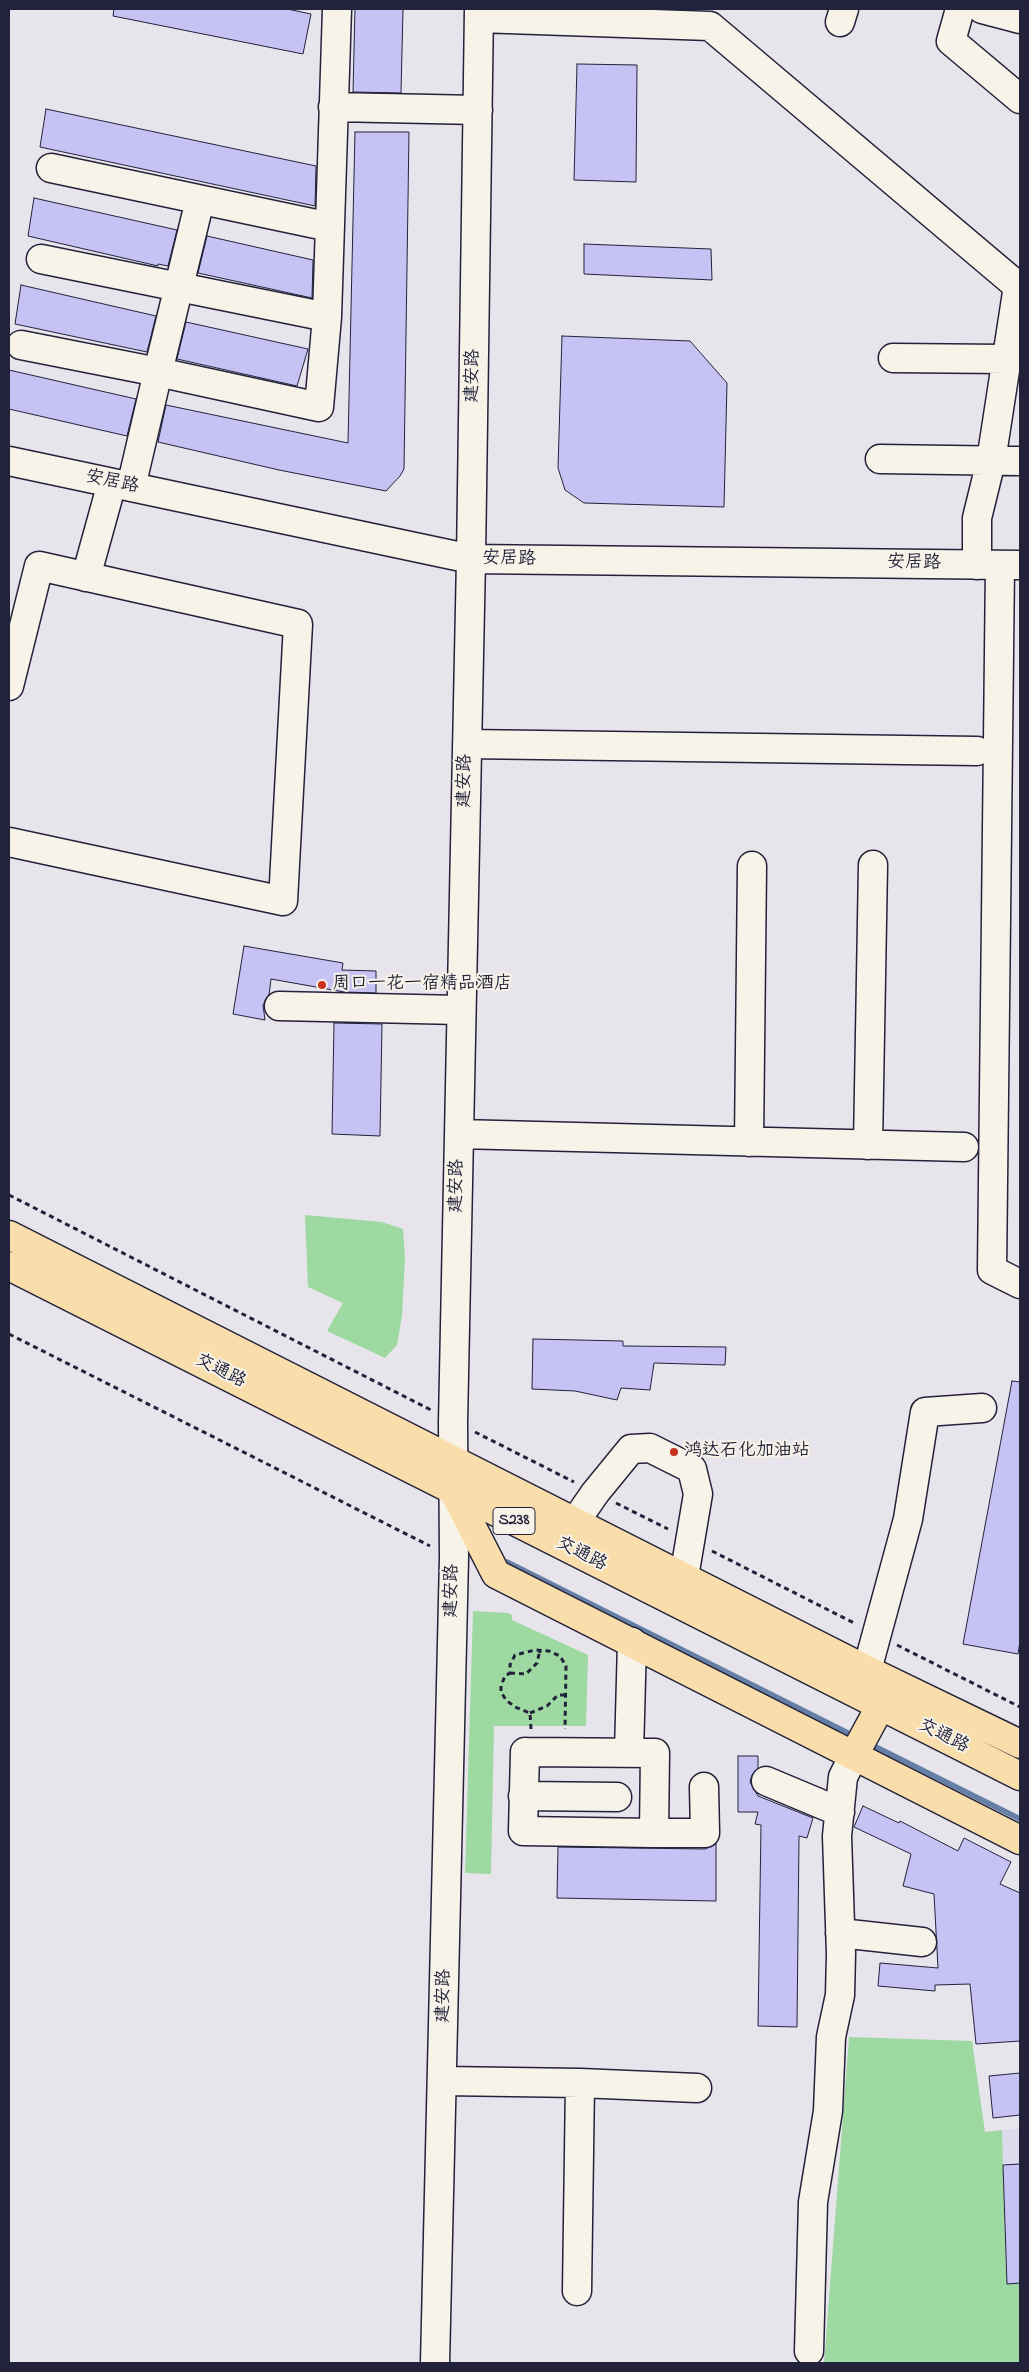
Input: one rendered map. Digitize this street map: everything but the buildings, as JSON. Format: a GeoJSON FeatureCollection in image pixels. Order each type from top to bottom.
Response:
{"type":"FeatureCollection","features":[{"type":"Feature","properties":{"kind":"main road","name":"交通路"},"geometry":{"type":"LineString","coordinates":[[9,1236],[867,1670],[1020,1744]]}},
{"type":"Feature","properties":{"kind":"main road","name":"交通路"},"geometry":{"type":"LineString","coordinates":[[9,1266],[1020,1776]]}},
{"type":"Feature","properties":{"kind":"main road"},"geometry":{"type":"LineString","coordinates":[[453,1490],[496,1574],[1020,1840]]}},
{"type":"Feature","properties":{"kind":"main road"},"geometry":{"type":"LineString","coordinates":[[854,1755],[881,1705]]}},
{"type":"Feature","properties":{"kind":"street"},"geometry":{"type":"LineString","coordinates":[[21,345],[158,372],[318,407],[327,317],[337,9]]}},
{"type":"Feature","properties":{"kind":"street"},"geometry":{"type":"LineString","coordinates":[[960,9],[951,41],[1020,99]]}},
{"type":"Feature","properties":{"kind":"street"},"geometry":{"type":"LineString","coordinates":[[982,9],[1020,19]]}},
{"type":"Feature","properties":{"kind":"street"},"geometry":{"type":"LineString","coordinates":[[479,13],[710,26],[1019,287],[1005,360],[991,461],[978,518],[999,565],[1010,701],[992,1270],[1020,1284]]}},
{"type":"Feature","properties":{"kind":"street","name":"建安路"},"geometry":{"type":"LineString","coordinates":[[435,2363],[454,1558],[453,1422],[460,1010],[471,559],[479,13]]}},
{"type":"Feature","properties":{"kind":"street"},"geometry":{"type":"LineString","coordinates":[[333,107],[478,110]]}},
{"type":"Feature","properties":{"kind":"street"},"geometry":{"type":"LineString","coordinates":[[51,168],[330,227]]}},
{"type":"Feature","properties":{"kind":"street"},"geometry":{"type":"LineString","coordinates":[[86,577],[121,485],[158,372],[200,200]]}},
{"type":"Feature","properties":{"kind":"street"},"geometry":{"type":"LineString","coordinates":[[41,259],[327,317]]}},
{"type":"Feature","properties":{"kind":"street"},"geometry":{"type":"LineString","coordinates":[[893,358],[1005,360]]}},
{"type":"Feature","properties":{"kind":"street"},"geometry":{"type":"LineString","coordinates":[[880,459],[1020,460]]}},
{"type":"Feature","properties":{"kind":"street","name":"安居路"},"geometry":{"type":"LineString","coordinates":[[9,462],[471,559],[999,565]]}},
{"type":"Feature","properties":{"kind":"street"},"geometry":{"type":"LineString","coordinates":[[9,686],[39,566],[298,624],[283,901],[9,842]]}},
{"type":"Feature","properties":{"kind":"street"},"geometry":{"type":"LineString","coordinates":[[467,744],[978,751]]}},
{"type":"Feature","properties":{"kind":"street"},"geometry":{"type":"LineString","coordinates":[[868,1145],[873,864]]}},
{"type":"Feature","properties":{"kind":"street"},"geometry":{"type":"LineString","coordinates":[[749,1142],[752,866]]}},
{"type":"Feature","properties":{"kind":"street"},"geometry":{"type":"LineString","coordinates":[[279,1006],[460,1010]]}},
{"type":"Feature","properties":{"kind":"street"},"geometry":{"type":"LineString","coordinates":[[459,1134],[964,1147]]}},
{"type":"Feature","properties":{"kind":"street"},"geometry":{"type":"LineString","coordinates":[[867,1670],[908,1519],[925,1412],[982,1408]]}},
{"type":"Feature","properties":{"kind":"street"},"geometry":{"type":"LineString","coordinates":[[575,1522],[595,1493],[631,1449],[650,1448],[692,1469],[698,1494],[684,1577]]}},
{"type":"Feature","properties":{"kind":"street"},"geometry":{"type":"LineString","coordinates":[[617,1832],[617,1797],[629,1753],[636,1644]]}},
{"type":"Feature","properties":{"kind":"street"},"geometry":{"type":"LineString","coordinates":[[654,1833],[655,1753],[525,1752],[523,1831],[654,1833],[704,1832],[704,1786]]}},
{"type":"Feature","properties":{"kind":"street"},"geometry":{"type":"LineString","coordinates":[[809,2351],[813,2202],[828,2111],[831,2037],[840,1995],[837,1836],[843,1777],[854,1755]]}},
{"type":"Feature","properties":{"kind":"street"},"geometry":{"type":"LineString","coordinates":[[766,1781],[840,1812]]}},
{"type":"Feature","properties":{"kind":"street"},"geometry":{"type":"LineString","coordinates":[[524,1796],[617,1797]]}},
{"type":"Feature","properties":{"kind":"street"},"geometry":{"type":"LineString","coordinates":[[840,1932],[922,1942]]}},
{"type":"Feature","properties":{"kind":"street"},"geometry":{"type":"LineString","coordinates":[[443,2081],[580,2083],[697,2088]]}},
{"type":"Feature","properties":{"kind":"street"},"geometry":{"type":"LineString","coordinates":[[577,2291],[580,2083]]}},
{"type":"Feature","properties":{"kind":"path"},"geometry":{"type":"LineString","coordinates":[[9,1195],[453,1422],[1020,1707]]}},
{"type":"Feature","properties":{"kind":"path"},"geometry":{"type":"LineString","coordinates":[[510,1673],[510,1664],[515,1655],[522,1651],[560,1656],[567,1675],[565,1752]]}},
{"type":"Feature","properties":{"kind":"path"},"geometry":{"type":"LineString","coordinates":[[540,1652],[537,1663],[526,1674],[510,1673],[505,1676],[501,1692],[515,1707],[530,1712],[547,1706],[558,1696],[566,1696]]}},
{"type":"Feature","properties":{"kind":"path"},"geometry":{"type":"LineString","coordinates":[[530,1712],[531,1752]]}},
{"type":"Feature","properties":{"kind":"shaded area"},"geometry":{"type":"Polygon","coordinates":[[[1020,2129],[1020,2274],[1006,2274],[1002,2130],[1020,2129]]]}},
{"type":"Feature","properties":{"kind":"green space"},"geometry":{"type":"Polygon","coordinates":[[[305,1215],[382,1222],[403,1229],[405,1258],[402,1316],[397,1345],[385,1358],[327,1331],[343,1303],[308,1287],[305,1215]]]}},
{"type":"Feature","properties":{"kind":"green space"},"geometry":{"type":"Polygon","coordinates":[[[473,1611],[508,1613],[512,1615],[512,1620],[588,1655],[586,1726],[494,1726],[491,1874],[465,1873],[473,1611]]]}},
{"type":"Feature","properties":{"kind":"green space"},"geometry":{"type":"Polygon","coordinates":[[[849,2037],[972,2041],[985,2132],[1002,2130],[1006,2274],[1020,2282],[1020,2363],[824,2363],[849,2037]]]}},
{"type":"Feature","properties":{"kind":"waterway"},"geometry":{"type":"LineString","coordinates":[[507,1562],[856,1737]]}},
{"type":"Feature","properties":{"kind":"waterway"},"geometry":{"type":"LineString","coordinates":[[868,1743],[1020,1819]]}},
{"type":"Feature","properties":{"kind":"place","name":"周口一花一宿精品酒店"},"geometry":{"type":"Point","coordinates":[322,985]}},
{"type":"Feature","properties":{"kind":"place","name":"鸿达石化加油站"},"geometry":{"type":"Point","coordinates":[674,1452]}}]}
